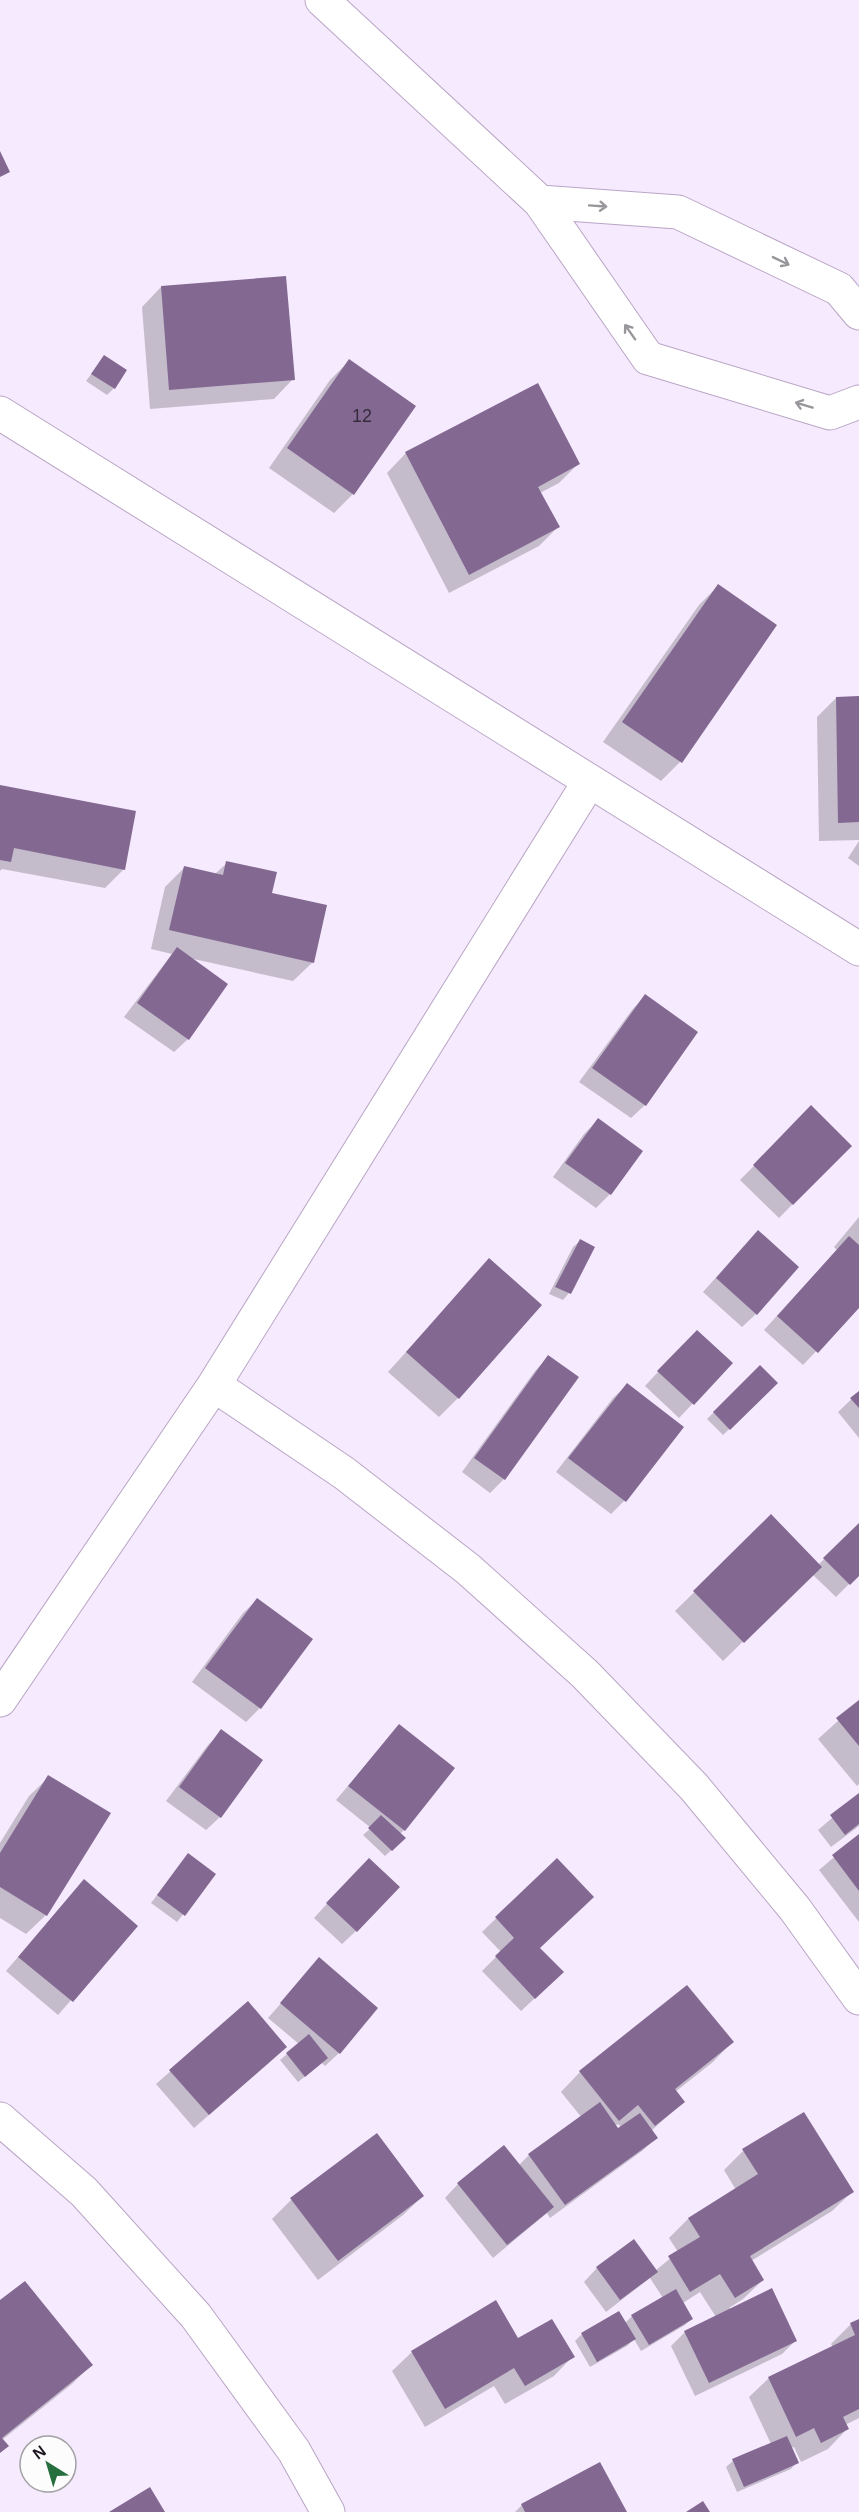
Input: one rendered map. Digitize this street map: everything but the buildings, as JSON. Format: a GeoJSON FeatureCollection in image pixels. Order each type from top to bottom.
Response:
{"type":"FeatureCollection","features":[{"type":"Feature","properties":{"kind":"street"},"geometry":{"type":"LineString","coordinates":[[322,0],[540,202],[648,358],[830,413],[859,402]]}},
{"type":"Feature","properties":{"kind":"street"},"geometry":{"type":"LineString","coordinates":[[540,202],[678,212],[838,289],[859,313]]}},
{"type":"Feature","properties":{"kind":"street"},"geometry":{"type":"LineString","coordinates":[[0,413],[859,949]]}},
{"type":"Feature","properties":{"kind":"street"},"geometry":{"type":"LineString","coordinates":[[0,1700],[214,1384],[589,782]]}},
{"type":"Feature","properties":{"kind":"street"},"geometry":{"type":"LineString","coordinates":[[214,1384],[344,1473],[450,1555],[585,1674],[694,1787],[795,1909],[859,1998]]}},
{"type":"Feature","properties":{"kind":"street"},"geometry":{"type":"LineString","coordinates":[[0,2120],[84,2192],[196,2316],[294,2451],[328,2512]]}}]}
